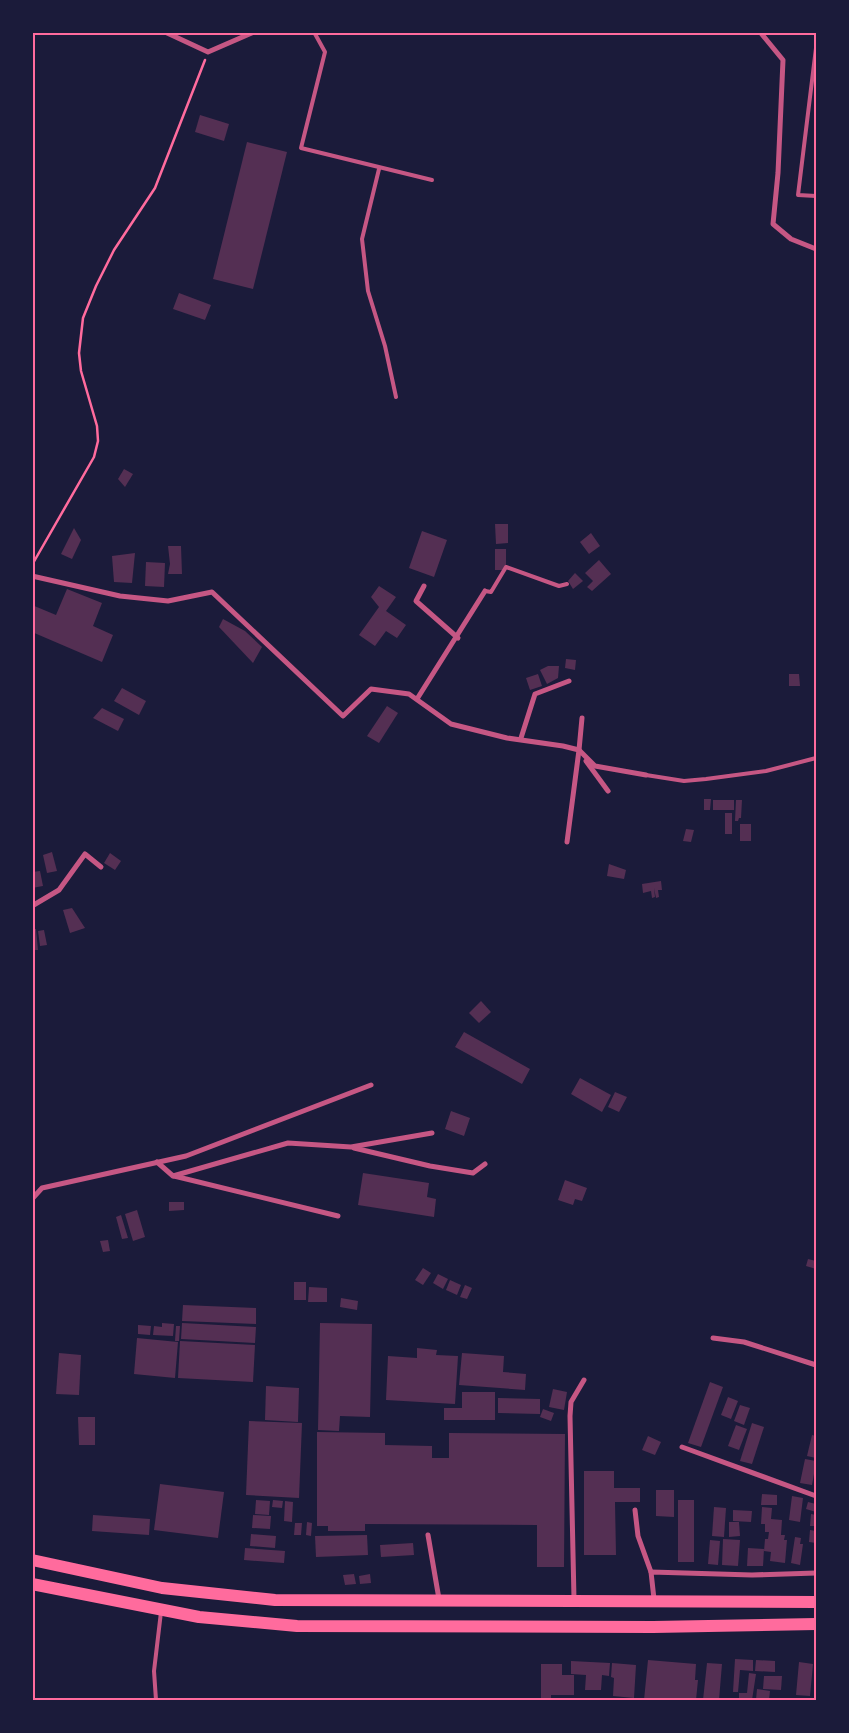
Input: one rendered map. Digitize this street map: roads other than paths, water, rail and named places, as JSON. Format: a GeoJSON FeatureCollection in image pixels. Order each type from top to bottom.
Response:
{"type":"FeatureCollection","features":[{"type":"Feature","properties":{"kind":"highway"},"geometry":{"type":"LineString","coordinates":[[32,1560],[162,1588],[254,1599],[305,1602],[439,1600],[816,1602]]}},
{"type":"Feature","properties":{"kind":"highway"},"geometry":{"type":"LineString","coordinates":[[32,1584],[199,1617],[297,1626],[653,1627],[816,1624]]}},
{"type":"Feature","properties":{"kind":"street"},"geometry":{"type":"LineString","coordinates":[[164,32],[208,52],[254,32]]}},
{"type":"Feature","properties":{"kind":"street"},"geometry":{"type":"LineString","coordinates":[[760,32],[783,60],[778,173],[773,224],[791,239],[816,249]]}},
{"type":"Feature","properties":{"kind":"street"},"geometry":{"type":"LineString","coordinates":[[32,576],[120,596],[168,601],[212,592],[343,716],[371,689],[409,694],[451,724],[507,738],[521,738],[579,750],[595,766],[646,775]]}},
{"type":"Feature","properties":{"kind":"street"},"geometry":{"type":"LineString","coordinates":[[424,586],[416,601],[458,638]]}},
{"type":"Feature","properties":{"kind":"street"},"geometry":{"type":"LineString","coordinates":[[416,699],[458,638],[485,591]]}},
{"type":"Feature","properties":{"kind":"street"},"geometry":{"type":"LineString","coordinates":[[521,738],[535,694],[569,681]]}},
{"type":"Feature","properties":{"kind":"street"},"geometry":{"type":"LineString","coordinates":[[567,842],[582,732],[582,718]]}},
{"type":"Feature","properties":{"kind":"street"},"geometry":{"type":"LineString","coordinates":[[579,750],[608,791]]}},
{"type":"Feature","properties":{"kind":"street"},"geometry":{"type":"LineString","coordinates":[[32,906],[59,890],[84,854],[101,867]]}},
{"type":"Feature","properties":{"kind":"street"},"geometry":{"type":"LineString","coordinates":[[32,1200],[42,1188],[186,1156],[371,1085]]}},
{"type":"Feature","properties":{"kind":"street"},"geometry":{"type":"LineString","coordinates":[[351,1147],[432,1133]]}},
{"type":"Feature","properties":{"kind":"street"},"geometry":{"type":"LineString","coordinates":[[173,1176],[288,1143],[351,1147],[387,1157],[473,1173],[485,1164]]}},
{"type":"Feature","properties":{"kind":"street"},"geometry":{"type":"LineString","coordinates":[[157,1162],[173,1176],[338,1216]]}},
{"type":"Feature","properties":{"kind":"street"},"geometry":{"type":"LineString","coordinates":[[713,1338],[744,1342],[816,1365]]}},
{"type":"Feature","properties":{"kind":"street"},"geometry":{"type":"LineString","coordinates":[[574,1600],[570,1416],[571,1402],[584,1380]]}},
{"type":"Feature","properties":{"kind":"street"},"geometry":{"type":"LineString","coordinates":[[682,1446],[816,1496]]}},
{"type":"Feature","properties":{"kind":"street"},"geometry":{"type":"LineString","coordinates":[[635,1510],[638,1536],[650,1572],[654,1600]]}},
{"type":"Feature","properties":{"kind":"street"},"geometry":{"type":"LineString","coordinates":[[428,1535],[439,1600]]}},
{"type":"Feature","properties":{"kind":"street"},"geometry":{"type":"LineString","coordinates":[[650,1572],[816,1573]]}},
{"type":"Feature","properties":{"kind":"lane"},"geometry":{"type":"LineString","coordinates":[[314,32],[325,52],[301,148],[379,169],[432,180]]}},
{"type":"Feature","properties":{"kind":"lane"},"geometry":{"type":"LineString","coordinates":[[816,48],[798,195],[816,196]]}},
{"type":"Feature","properties":{"kind":"lane"},"geometry":{"type":"LineString","coordinates":[[379,169],[362,239],[368,291],[385,346],[396,397]]}},
{"type":"Feature","properties":{"kind":"lane"},"geometry":{"type":"LineString","coordinates":[[485,591],[491,592],[506,567],[559,586],[566,584]]}},
{"type":"Feature","properties":{"kind":"lane"},"geometry":{"type":"LineString","coordinates":[[646,775],[684,782],[766,771],[816,758]]}},
{"type":"Feature","properties":{"kind":"lane"},"geometry":{"type":"LineString","coordinates":[[156,1700],[154,1671],[161,1610]]}}]}
